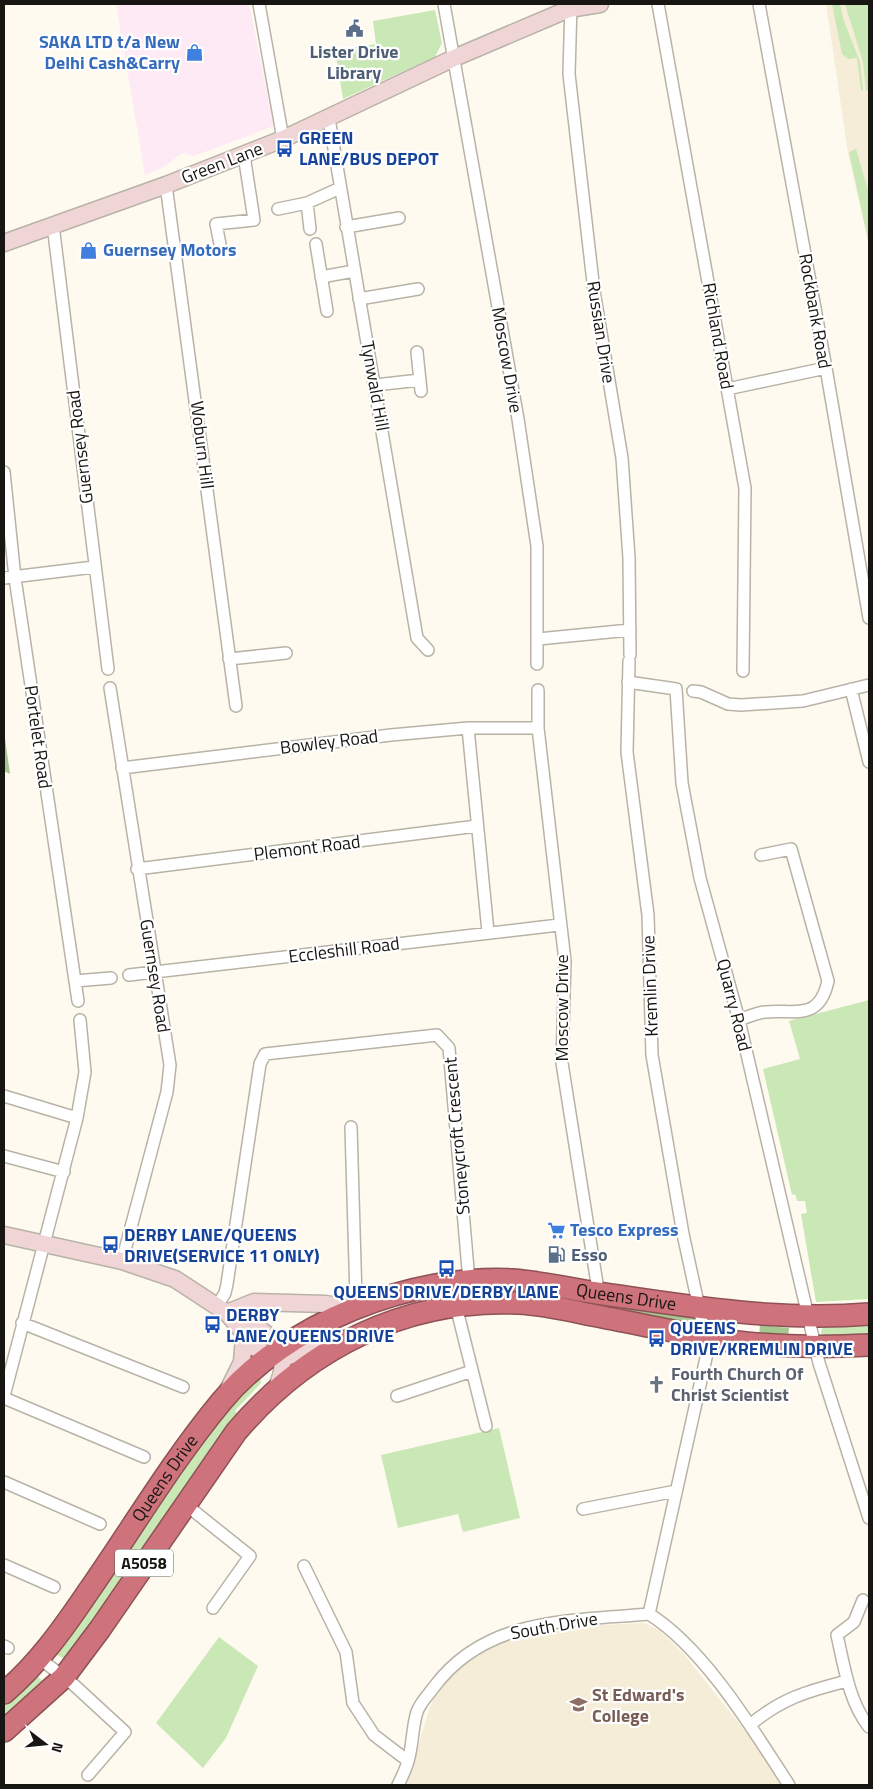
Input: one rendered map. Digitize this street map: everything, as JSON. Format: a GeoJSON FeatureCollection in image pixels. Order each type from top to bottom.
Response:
{"type":"FeatureCollection","features":[{"type":"Feature","properties":{"kind":"highway","name":"Queens Drive"},"geometry":{"type":"LineString","coordinates":[[4,1693],[39,1658],[83,1600],[172,1469],[225,1397],[279,1353],[323,1323],[357,1308],[422,1287],[469,1281],[514,1280],[736,1313],[809,1318],[869,1314]]}},
{"type":"Feature","properties":{"kind":"highway","name":"Queens Drive"},"geometry":{"type":"LineString","coordinates":[[4,1731],[64,1677],[100,1629],[236,1432],[277,1388],[316,1360],[364,1333],[418,1312],[456,1306],[517,1303],[545,1305],[706,1337],[753,1344],[816,1348],[869,1345]]}},
{"type":"Feature","properties":{"kind":"street"},"geometry":{"type":"LineString","coordinates":[[259,4],[283,139]]}},
{"type":"Feature","properties":{"kind":"street","name":"Moscow Drive"},"geometry":{"type":"LineString","coordinates":[[444,4],[518,419],[536,536],[537,664]]}},
{"type":"Feature","properties":{"kind":"street","name":"Green Lane"},"geometry":{"type":"LineString","coordinates":[[4,243],[166,185],[283,139],[329,119],[454,58],[570,6],[600,4]]}},
{"type":"Feature","properties":{"kind":"street","name":"Richland Road"},"geometry":{"type":"LineString","coordinates":[[658,4],[746,494],[743,672]]}},
{"type":"Feature","properties":{"kind":"street","name":"Rockbank Road"},"geometry":{"type":"LineString","coordinates":[[759,4],[826,368],[869,618]]}},
{"type":"Feature","properties":{"kind":"street","name":"Russian Drive"},"geometry":{"type":"LineString","coordinates":[[570,6],[570,81],[594,291],[622,458],[629,558],[630,658]]}},
{"type":"Feature","properties":{"kind":"street","name":"Tynwald Hill"},"geometry":{"type":"LineString","coordinates":[[329,119],[346,227],[376,385],[417,638],[428,650]]}},
{"type":"Feature","properties":{"kind":"street"},"geometry":{"type":"LineString","coordinates":[[220,244],[216,224],[254,220],[244,154]]}},
{"type":"Feature","properties":{"kind":"street","name":"Woburn Hill"},"geometry":{"type":"LineString","coordinates":[[166,185],[236,706]]}},
{"type":"Feature","properties":{"kind":"street"},"geometry":{"type":"LineString","coordinates":[[278,209],[307,203],[340,188]]}},
{"type":"Feature","properties":{"kind":"street"},"geometry":{"type":"LineString","coordinates":[[307,203],[310,229]]}},
{"type":"Feature","properties":{"kind":"street"},"geometry":{"type":"LineString","coordinates":[[346,227],[399,218]]}},
{"type":"Feature","properties":{"kind":"street","name":"Guernsey Road"},"geometry":{"type":"LineString","coordinates":[[54,225],[94,567],[108,669]]}},
{"type":"Feature","properties":{"kind":"street"},"geometry":{"type":"LineString","coordinates":[[316,244],[327,311]]}},
{"type":"Feature","properties":{"kind":"street"},"geometry":{"type":"LineString","coordinates":[[321,278],[354,271]]}},
{"type":"Feature","properties":{"kind":"street"},"geometry":{"type":"LineString","coordinates":[[359,299],[418,289]]}},
{"type":"Feature","properties":{"kind":"street"},"geometry":{"type":"LineString","coordinates":[[376,385],[421,386],[417,352]]}},
{"type":"Feature","properties":{"kind":"street"},"geometry":{"type":"LineString","coordinates":[[727,389],[826,368]]}},
{"type":"Feature","properties":{"kind":"street","name":"Portelet Road"},"geometry":{"type":"LineString","coordinates":[[4,472],[9,578],[78,1001]]}},
{"type":"Feature","properties":{"kind":"street"},"geometry":{"type":"LineString","coordinates":[[9,578],[94,567]]}},
{"type":"Feature","properties":{"kind":"street"},"geometry":{"type":"LineString","coordinates":[[538,639],[630,630]]}},
{"type":"Feature","properties":{"kind":"street"},"geometry":{"type":"LineString","coordinates":[[229,659],[286,653]]}},
{"type":"Feature","properties":{"kind":"street","name":"Kremlin Drive"},"geometry":{"type":"LineString","coordinates":[[630,658],[627,752],[648,914],[652,1055],[683,1234],[708,1349],[649,1614]]}},
{"type":"Feature","properties":{"kind":"street","name":"Quarry Road"},"geometry":{"type":"LineString","coordinates":[[628,682],[676,689],[682,783],[700,878],[739,1020],[816,1348],[869,1518]]}},
{"type":"Feature","properties":{"kind":"street"},"geometry":{"type":"LineString","coordinates":[[693,692],[701,692],[721,702],[742,705],[803,701],[869,686]]}},
{"type":"Feature","properties":{"kind":"street","name":"Guernsey Road"},"geometry":{"type":"LineString","coordinates":[[110,688],[137,869],[156,972],[170,1065],[166,1092],[122,1260]]}},
{"type":"Feature","properties":{"kind":"street"},"geometry":{"type":"LineString","coordinates":[[851,689],[869,762]]}},
{"type":"Feature","properties":{"kind":"street","name":"Moscow Drive"},"geometry":{"type":"LineString","coordinates":[[538,690],[538,728],[564,962],[565,988],[562,1063],[600,1293],[596,1316]]}},
{"type":"Feature","properties":{"kind":"street"},"geometry":{"type":"LineString","coordinates":[[468,728],[488,932]]}},
{"type":"Feature","properties":{"kind":"street","name":"Bowley Road"},"geometry":{"type":"LineString","coordinates":[[122,768],[362,738],[468,728],[538,728]]}},
{"type":"Feature","properties":{"kind":"street","name":"Plemont Road"},"geometry":{"type":"LineString","coordinates":[[137,869],[477,826]]}},
{"type":"Feature","properties":{"kind":"street"},"geometry":{"type":"LineString","coordinates":[[739,1020],[761,1013],[805,1012],[814,1006],[826,991],[826,970],[797,848],[762,855]]}},
{"type":"Feature","properties":{"kind":"street","name":"Eccleshill Road"},"geometry":{"type":"LineString","coordinates":[[129,975],[559,925]]}},
{"type":"Feature","properties":{"kind":"street"},"geometry":{"type":"LineString","coordinates":[[75,981],[111,978]]}},
{"type":"Feature","properties":{"kind":"street"},"geometry":{"type":"LineString","coordinates":[[80,1020],[85,1072],[77,1118],[4,1397],[144,1457]]}},
{"type":"Feature","properties":{"kind":"street","name":"Stoneycroft Crescent"},"geometry":{"type":"LineString","coordinates":[[225,1311],[225,1293],[260,1064],[265,1054],[437,1035],[449,1048],[469,1281]]}},
{"type":"Feature","properties":{"kind":"street"},"geometry":{"type":"LineString","coordinates":[[4,1096],[77,1118]]}},
{"type":"Feature","properties":{"kind":"street"},"geometry":{"type":"LineString","coordinates":[[351,1127],[357,1308]]}},
{"type":"Feature","properties":{"kind":"street"},"geometry":{"type":"LineString","coordinates":[[4,1156],[64,1172]]}},
{"type":"Feature","properties":{"kind":"street"},"geometry":{"type":"LineString","coordinates":[[4,1235],[122,1260],[175,1279],[225,1311],[256,1326],[279,1353],[277,1388]]}},
{"type":"Feature","properties":{"kind":"street","name":"Queens Drive"},"geometry":{"type":"LineString","coordinates":[[225,1311],[254,1302],[326,1304],[357,1308]]}},
{"type":"Feature","properties":{"kind":"street"},"geometry":{"type":"LineString","coordinates":[[456,1306],[486,1426]]}},
{"type":"Feature","properties":{"kind":"street"},"geometry":{"type":"LineString","coordinates":[[225,1311],[244,1336],[257,1349],[279,1353]]}},
{"type":"Feature","properties":{"kind":"street"},"geometry":{"type":"LineString","coordinates":[[22,1323],[183,1387]]}},
{"type":"Feature","properties":{"kind":"street","name":"A5058"},"geometry":{"type":"LineString","coordinates":[[279,1353],[364,1333]]}},
{"type":"Feature","properties":{"kind":"street"},"geometry":{"type":"LineString","coordinates":[[225,1397],[242,1362],[244,1336]]}},
{"type":"Feature","properties":{"kind":"street"},"geometry":{"type":"LineString","coordinates":[[397,1396],[472,1371]]}},
{"type":"Feature","properties":{"kind":"street"},"geometry":{"type":"LineString","coordinates":[[4,1482],[100,1524]]}},
{"type":"Feature","properties":{"kind":"street"},"geometry":{"type":"LineString","coordinates":[[583,1509],[676,1491]]}},
{"type":"Feature","properties":{"kind":"street"},"geometry":{"type":"LineString","coordinates":[[185,1504],[250,1556],[213,1608]]}},
{"type":"Feature","properties":{"kind":"street"},"geometry":{"type":"LineString","coordinates":[[4,1565],[54,1587]]}},
{"type":"Feature","properties":{"kind":"street"},"geometry":{"type":"LineString","coordinates":[[304,1566],[346,1652],[353,1703],[374,1735],[408,1761]]}},
{"type":"Feature","properties":{"kind":"street"},"geometry":{"type":"LineString","coordinates":[[864,1600],[854,1622],[837,1635],[847,1681],[863,1719],[869,1727]]}},
{"type":"Feature","properties":{"kind":"street"},"geometry":{"type":"LineString","coordinates":[[649,1614],[669,1627],[713,1676],[750,1725],[789,1785]]}},
{"type":"Feature","properties":{"kind":"street","name":"South Drive"},"geometry":{"type":"LineString","coordinates":[[398,1785],[408,1761],[417,1710],[442,1676],[467,1653],[496,1637],[526,1628],[558,1622],[649,1614]]}},
{"type":"Feature","properties":{"kind":"street"},"geometry":{"type":"LineString","coordinates":[[39,1658],[64,1677],[125,1732],[88,1775]]}},
{"type":"Feature","properties":{"kind":"street"},"geometry":{"type":"LineString","coordinates":[[750,1725],[764,1713],[796,1695],[847,1681]]}},
{"type":"Feature","properties":{"kind":"shaded area"},"geometry":{"type":"Polygon","coordinates":[[[116,4],[249,4],[274,126],[194,156],[182,153],[164,167],[145,175],[116,4]]]}},
{"type":"Feature","properties":{"kind":"shaded area"},"geometry":{"type":"Polygon","coordinates":[[[826,4],[869,4],[869,245],[848,153],[826,4]]]}},
{"type":"Feature","properties":{"kind":"shaded area","name":"St Edward's College"},"geometry":{"type":"Polygon","coordinates":[[[644,1623],[659,1630],[681,1651],[758,1747],[784,1785],[406,1785],[430,1707],[438,1690],[461,1664],[494,1645],[550,1630],[563,1631],[563,1627],[644,1623]]]}},
{"type":"Feature","properties":{"kind":"green space"},"geometry":{"type":"Polygon","coordinates":[[[832,4],[840,4],[844,21],[860,62],[863,90],[861,90],[857,58],[848,59],[842,54],[832,4]]]}},
{"type":"Feature","properties":{"kind":"green space"},"geometry":{"type":"Polygon","coordinates":[[[845,4],[869,4],[869,90],[866,91],[863,62],[845,4]]]}},
{"type":"Feature","properties":{"kind":"green space"},"geometry":{"type":"Polygon","coordinates":[[[435,10],[442,43],[435,57],[343,99],[335,50],[376,44],[373,21],[435,10]]]}},
{"type":"Feature","properties":{"kind":"green space"},"geometry":{"type":"Polygon","coordinates":[[[856,149],[869,193],[869,245],[849,152],[856,149]]]}},
{"type":"Feature","properties":{"kind":"green space"},"geometry":{"type":"Polygon","coordinates":[[[4,731],[10,774],[4,771],[4,731]]]}},
{"type":"Feature","properties":{"kind":"green space"},"geometry":{"type":"Polygon","coordinates":[[[869,1000],[869,1299],[816,1302],[801,1214],[807,1213],[805,1201],[797,1201],[795,1194],[792,1195],[763,1069],[800,1059],[789,1021],[869,1000]]]}},
{"type":"Feature","properties":{"kind":"green space"},"geometry":{"type":"Polygon","coordinates":[[[624,1307],[695,1317],[697,1325],[624,1312],[624,1307]]]}},
{"type":"Feature","properties":{"kind":"green space"},"geometry":{"type":"Polygon","coordinates":[[[715,1320],[737,1322],[737,1333],[711,1328],[715,1320]]]}},
{"type":"Feature","properties":{"kind":"green space"},"geometry":{"type":"Polygon","coordinates":[[[869,1324],[869,1337],[823,1339],[821,1332],[823,1326],[869,1324]]]}},
{"type":"Feature","properties":{"kind":"green space"},"geometry":{"type":"Polygon","coordinates":[[[760,1325],[789,1328],[788,1339],[759,1337],[760,1325]]]}},
{"type":"Feature","properties":{"kind":"green space"},"geometry":{"type":"Polygon","coordinates":[[[260,1375],[261,1383],[235,1411],[239,1415],[66,1660],[54,1653],[235,1398],[260,1375]]]}},
{"type":"Feature","properties":{"kind":"green space"},"geometry":{"type":"Polygon","coordinates":[[[499,1428],[520,1518],[463,1532],[458,1514],[398,1528],[381,1455],[499,1428]]]}},
{"type":"Feature","properties":{"kind":"green space"},"geometry":{"type":"Polygon","coordinates":[[[219,1637],[258,1666],[226,1738],[203,1768],[156,1723],[219,1637]]]}},
{"type":"Feature","properties":{"kind":"green space"},"geometry":{"type":"Polygon","coordinates":[[[36,1675],[47,1685],[4,1723],[4,1704],[36,1675]]]}},
{"type":"Feature","properties":{"kind":"place","name":"Lister Drive Library"},"geometry":{"type":"Point","coordinates":[354,29]}},
{"type":"Feature","properties":{"kind":"place","name":"SAKA LTD t/a New Delhi Cash&Carry"},"geometry":{"type":"Point","coordinates":[194,52]}},
{"type":"Feature","properties":{"kind":"place","name":"GREEN LANE/BUS DEPOT"},"geometry":{"type":"Point","coordinates":[285,148]}},
{"type":"Feature","properties":{"kind":"place","name":"Guernsey Motors"},"geometry":{"type":"Point","coordinates":[89,250]}},
{"type":"Feature","properties":{"kind":"place","name":"Tesco Express"},"geometry":{"type":"Point","coordinates":[556,1230]}},
{"type":"Feature","properties":{"kind":"place","name":"DERBY LANE/QUEENS DRIVE(SERVICE 11 ONLY)"},"geometry":{"type":"Point","coordinates":[110,1245]}},
{"type":"Feature","properties":{"kind":"place","name":"Esso"},"geometry":{"type":"Point","coordinates":[557,1255]}},
{"type":"Feature","properties":{"kind":"place","name":"QUEENS DRIVE/DERBY LANE"},"geometry":{"type":"Point","coordinates":[446,1269]}},
{"type":"Feature","properties":{"kind":"place","name":"DERBY LANE/QUEENS DRIVE"},"geometry":{"type":"Point","coordinates":[212,1325]}},
{"type":"Feature","properties":{"kind":"place","name":"QUEENS DRIVE/KREMLIN DRIVE"},"geometry":{"type":"Point","coordinates":[656,1338]}},
{"type":"Feature","properties":{"kind":"place","name":"Fourth Church Of Christ Scientist"},"geometry":{"type":"Point","coordinates":[657,1384]}},
{"type":"Feature","properties":{"kind":"place","name":"St Edward's College"},"geometry":{"type":"Point","coordinates":[578,1705]}}]}
